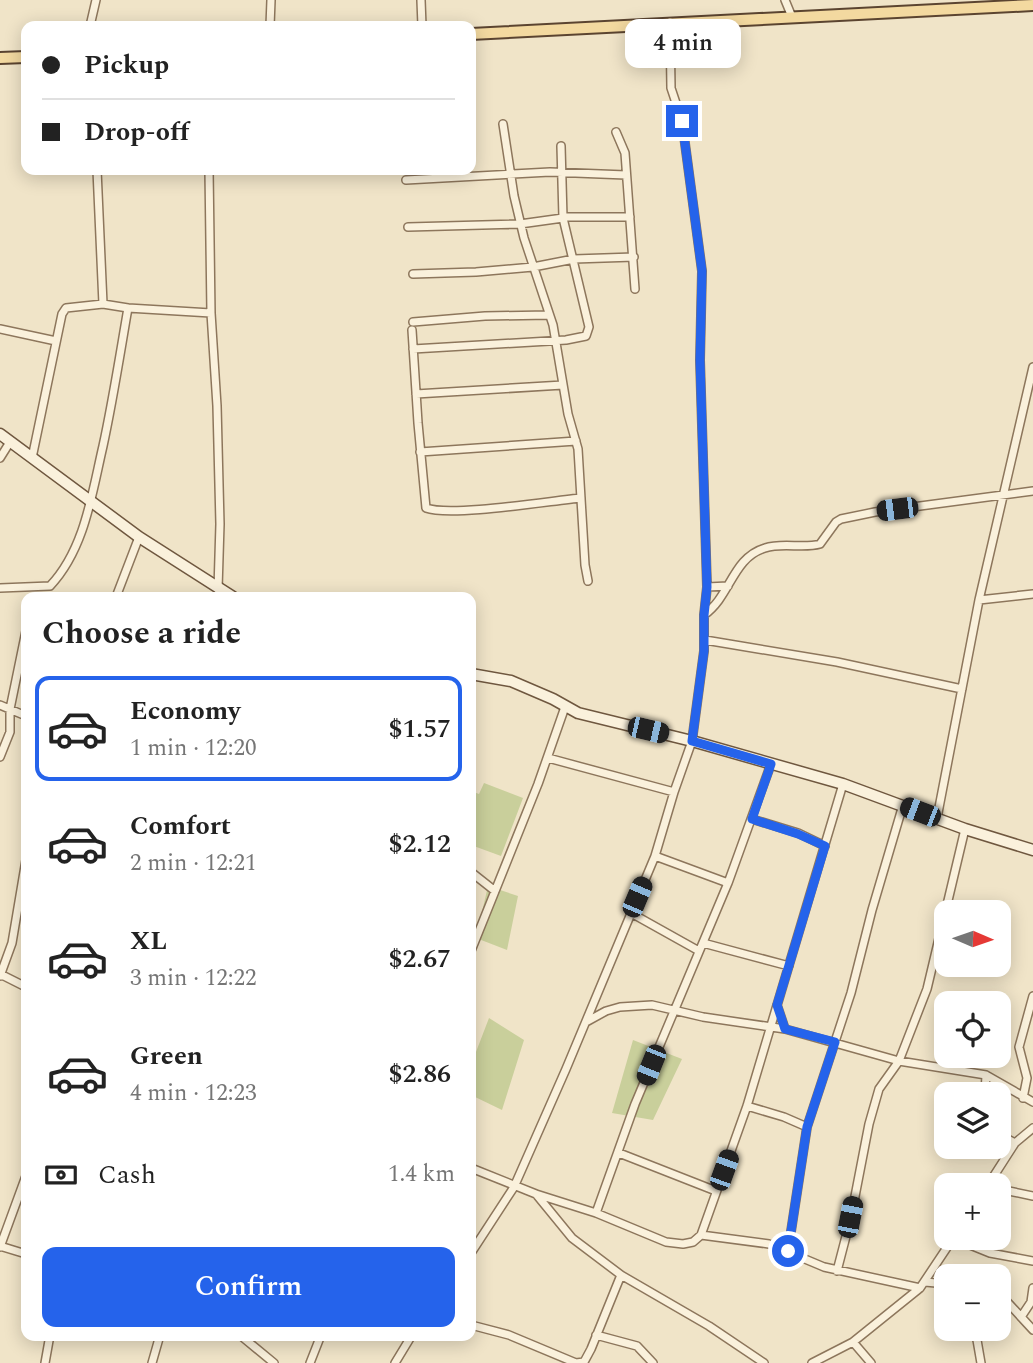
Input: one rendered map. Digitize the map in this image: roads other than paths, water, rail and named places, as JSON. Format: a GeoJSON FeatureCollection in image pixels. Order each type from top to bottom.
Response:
{"type":"FeatureCollection","features":[{"type":"Feature","properties":{"kind":"main road"},"geometry":{"type":"LineString","coordinates":[[476,34],[1033,5]]}},
{"type":"Feature","properties":{"kind":"main road"},"geometry":{"type":"LineString","coordinates":[[0,58],[21,57]]}},
{"type":"Feature","properties":{"kind":"street"},"geometry":{"type":"LineString","coordinates":[[91,21],[96,0]]}},
{"type":"Feature","properties":{"kind":"street"},"geometry":{"type":"LineString","coordinates":[[270,21],[271,0]]}},
{"type":"Feature","properties":{"kind":"street"},"geometry":{"type":"LineString","coordinates":[[421,0],[422,21]]}},
{"type":"Feature","properties":{"kind":"street"},"geometry":{"type":"LineString","coordinates":[[785,0],[792,17]]}},
{"type":"Feature","properties":{"kind":"street"},"geometry":{"type":"LineString","coordinates":[[476,1244],[514,1187],[585,1023],[655,856],[692,741],[705,640],[707,587],[700,360],[702,271],[682,121],[671,88],[670,22]]}},
{"type":"Feature","properties":{"kind":"street"},"geometry":{"type":"LineString","coordinates":[[503,124],[520,224],[549,315],[568,414],[576,441],[588,580]]}},
{"type":"Feature","properties":{"kind":"street"},"geometry":{"type":"LineString","coordinates":[[616,132],[625,153],[635,289]]}},
{"type":"Feature","properties":{"kind":"street"},"geometry":{"type":"LineString","coordinates":[[413,349],[584,338],[588,333],[563,218],[561,146]]}},
{"type":"Feature","properties":{"kind":"street"},"geometry":{"type":"LineString","coordinates":[[406,180],[510,173],[626,175]]}},
{"type":"Feature","properties":{"kind":"street"},"geometry":{"type":"LineString","coordinates":[[97,175],[103,303]]}},
{"type":"Feature","properties":{"kind":"street"},"geometry":{"type":"LineString","coordinates":[[209,175],[211,313],[218,406],[220,524],[225,592]]}},
{"type":"Feature","properties":{"kind":"street"},"geometry":{"type":"LineString","coordinates":[[408,227],[630,217]]}},
{"type":"Feature","properties":{"kind":"street"},"geometry":{"type":"LineString","coordinates":[[414,274],[533,267],[574,259],[634,257]]}},
{"type":"Feature","properties":{"kind":"street"},"geometry":{"type":"LineString","coordinates":[[32,458],[62,314],[66,308],[103,303],[128,308],[211,313]]}},
{"type":"Feature","properties":{"kind":"street"},"geometry":{"type":"LineString","coordinates":[[32,592],[50,586],[58,578],[92,502],[128,308]]}},
{"type":"Feature","properties":{"kind":"street"},"geometry":{"type":"LineString","coordinates":[[549,315],[485,316],[412,326],[425,505],[429,509],[470,509],[581,498]]}},
{"type":"Feature","properties":{"kind":"street"},"geometry":{"type":"LineString","coordinates":[[0,330],[56,341]]}},
{"type":"Feature","properties":{"kind":"street"},"geometry":{"type":"LineString","coordinates":[[937,818],[979,600],[1033,367]]}},
{"type":"Feature","properties":{"kind":"street"},"geometry":{"type":"LineString","coordinates":[[416,394],[563,385]]}},
{"type":"Feature","properties":{"kind":"street"},"geometry":{"type":"LineString","coordinates":[[0,434],[139,537],[222,592]]}},
{"type":"Feature","properties":{"kind":"street"},"geometry":{"type":"LineString","coordinates":[[420,452],[576,441]]}},
{"type":"Feature","properties":{"kind":"street"},"geometry":{"type":"LineString","coordinates":[[0,458],[10,442]]}},
{"type":"Feature","properties":{"kind":"street"},"geometry":{"type":"LineString","coordinates":[[704,615],[721,600],[744,561],[755,552],[775,546],[820,544],[841,519],[1033,491]]}},
{"type":"Feature","properties":{"kind":"street"},"geometry":{"type":"LineString","coordinates":[[118,592],[139,537]]}},
{"type":"Feature","properties":{"kind":"street"},"geometry":{"type":"LineString","coordinates":[[707,587],[728,586]]}},
{"type":"Feature","properties":{"kind":"street"},"geometry":{"type":"LineString","coordinates":[[0,588],[23,592]]}},
{"type":"Feature","properties":{"kind":"street"},"geometry":{"type":"LineString","coordinates":[[979,600],[1033,594]]}},
{"type":"Feature","properties":{"kind":"street"},"geometry":{"type":"LineString","coordinates":[[705,640],[836,662],[962,688]]}},
{"type":"Feature","properties":{"kind":"street"},"geometry":{"type":"LineString","coordinates":[[0,757],[10,733],[10,709],[21,655]]}},
{"type":"Feature","properties":{"kind":"street"},"geometry":{"type":"LineString","coordinates":[[476,678],[512,681],[565,707],[604,720],[692,741],[843,784],[965,829],[1033,850]]}},
{"type":"Feature","properties":{"kind":"street"},"geometry":{"type":"LineString","coordinates":[[0,705],[21,714]]}},
{"type":"Feature","properties":{"kind":"street"},"geometry":{"type":"LineString","coordinates":[[476,938],[548,758],[565,707]]}},
{"type":"Feature","properties":{"kind":"street"},"geometry":{"type":"LineString","coordinates":[[548,758],[674,792]]}},
{"type":"Feature","properties":{"kind":"street"},"geometry":{"type":"LineString","coordinates":[[596,1213],[639,1094],[728,883],[771,764]]}},
{"type":"Feature","properties":{"kind":"street"},"geometry":{"type":"LineString","coordinates":[[476,1170],[536,1195],[596,1213],[666,1242],[693,1242],[701,1235],[747,1106],[843,784]]}},
{"type":"Feature","properties":{"kind":"street"},"geometry":{"type":"LineString","coordinates":[[788,1251],[807,1127],[835,1042],[903,805]]}},
{"type":"Feature","properties":{"kind":"street"},"geometry":{"type":"LineString","coordinates":[[752,819],[825,846]]}},
{"type":"Feature","properties":{"kind":"street"},"geometry":{"type":"LineString","coordinates":[[837,1271],[875,1100],[879,1088],[899,1061],[927,989],[965,829]]}},
{"type":"Feature","properties":{"kind":"street"},"geometry":{"type":"LineString","coordinates":[[655,856],[728,883]]}},
{"type":"Feature","properties":{"kind":"street"},"geometry":{"type":"LineString","coordinates":[[476,876],[495,891]]}},
{"type":"Feature","properties":{"kind":"street"},"geometry":{"type":"LineString","coordinates":[[21,890],[12,943],[0,975],[21,985]]}},
{"type":"Feature","properties":{"kind":"street"},"geometry":{"type":"LineString","coordinates":[[631,913],[701,947],[789,966]]}},
{"type":"Feature","properties":{"kind":"street"},"geometry":{"type":"LineString","coordinates":[[1023,1098],[1027,1078],[1019,1047],[1033,996]]}},
{"type":"Feature","properties":{"kind":"street"},"geometry":{"type":"LineString","coordinates":[[585,1023],[606,1012],[635,1004],[652,1005],[785,1029],[899,1061],[986,1075],[1033,1102]]}},
{"type":"Feature","properties":{"kind":"street"},"geometry":{"type":"LineString","coordinates":[[777,1005],[785,1029]]}},
{"type":"Feature","properties":{"kind":"street"},"geometry":{"type":"LineString","coordinates":[[986,1075],[986,1082]]}},
{"type":"Feature","properties":{"kind":"street"},"geometry":{"type":"LineString","coordinates":[[747,1106],[807,1127]]}},
{"type":"Feature","properties":{"kind":"street"},"geometry":{"type":"LineString","coordinates":[[997,1173],[1015,1143],[1033,1128]]}},
{"type":"Feature","properties":{"kind":"street"},"geometry":{"type":"LineString","coordinates":[[1011,1140],[1015,1143]]}},
{"type":"Feature","properties":{"kind":"street"},"geometry":{"type":"LineString","coordinates":[[619,1153],[716,1191]]}},
{"type":"Feature","properties":{"kind":"street"},"geometry":{"type":"LineString","coordinates":[[21,1190],[0,1247],[21,1253]]}},
{"type":"Feature","properties":{"kind":"street"},"geometry":{"type":"LineString","coordinates":[[1011,1191],[1033,1196]]}},
{"type":"Feature","properties":{"kind":"street"},"geometry":{"type":"LineString","coordinates":[[536,1195],[572,1238],[621,1275],[709,1326],[764,1363]]}},
{"type":"Feature","properties":{"kind":"street"},"geometry":{"type":"LineString","coordinates":[[701,1235],[769,1244],[837,1271],[922,1285],[934,1283]]}},
{"type":"Feature","properties":{"kind":"street"},"geometry":{"type":"LineString","coordinates":[[811,1363],[853,1342],[922,1285],[945,1250]]}},
{"type":"Feature","properties":{"kind":"street"},"geometry":{"type":"LineString","coordinates":[[983,1250],[1033,1261]]}},
{"type":"Feature","properties":{"kind":"street"},"geometry":{"type":"LineString","coordinates":[[476,1326],[509,1335],[576,1363],[586,1359],[621,1275]]}},
{"type":"Feature","properties":{"kind":"street"},"geometry":{"type":"LineString","coordinates":[[1021,1317],[1030,1306],[1033,1288]]}},
{"type":"Feature","properties":{"kind":"street"},"geometry":{"type":"LineString","coordinates":[[1011,1306],[1033,1330]]}},
{"type":"Feature","properties":{"kind":"street"},"geometry":{"type":"LineString","coordinates":[[596,1335],[637,1346],[653,1363]]}},
{"type":"Feature","properties":{"kind":"street"},"geometry":{"type":"LineString","coordinates":[[44,1363],[49,1341]]}},
{"type":"Feature","properties":{"kind":"street"},"geometry":{"type":"LineString","coordinates":[[152,1363],[158,1341]]}},
{"type":"Feature","properties":{"kind":"street"},"geometry":{"type":"LineString","coordinates":[[247,1341],[274,1363]]}},
{"type":"Feature","properties":{"kind":"street"},"geometry":{"type":"LineString","coordinates":[[310,1363],[319,1341]]}},
{"type":"Feature","properties":{"kind":"street"},"geometry":{"type":"LineString","coordinates":[[395,1363],[408,1341]]}},
{"type":"Feature","properties":{"kind":"street"},"geometry":{"type":"LineString","coordinates":[[977,1341],[981,1363]]}},
{"type":"Feature","properties":{"kind":"street"},"geometry":{"type":"LineString","coordinates":[[853,1342],[871,1363]]}}]}
